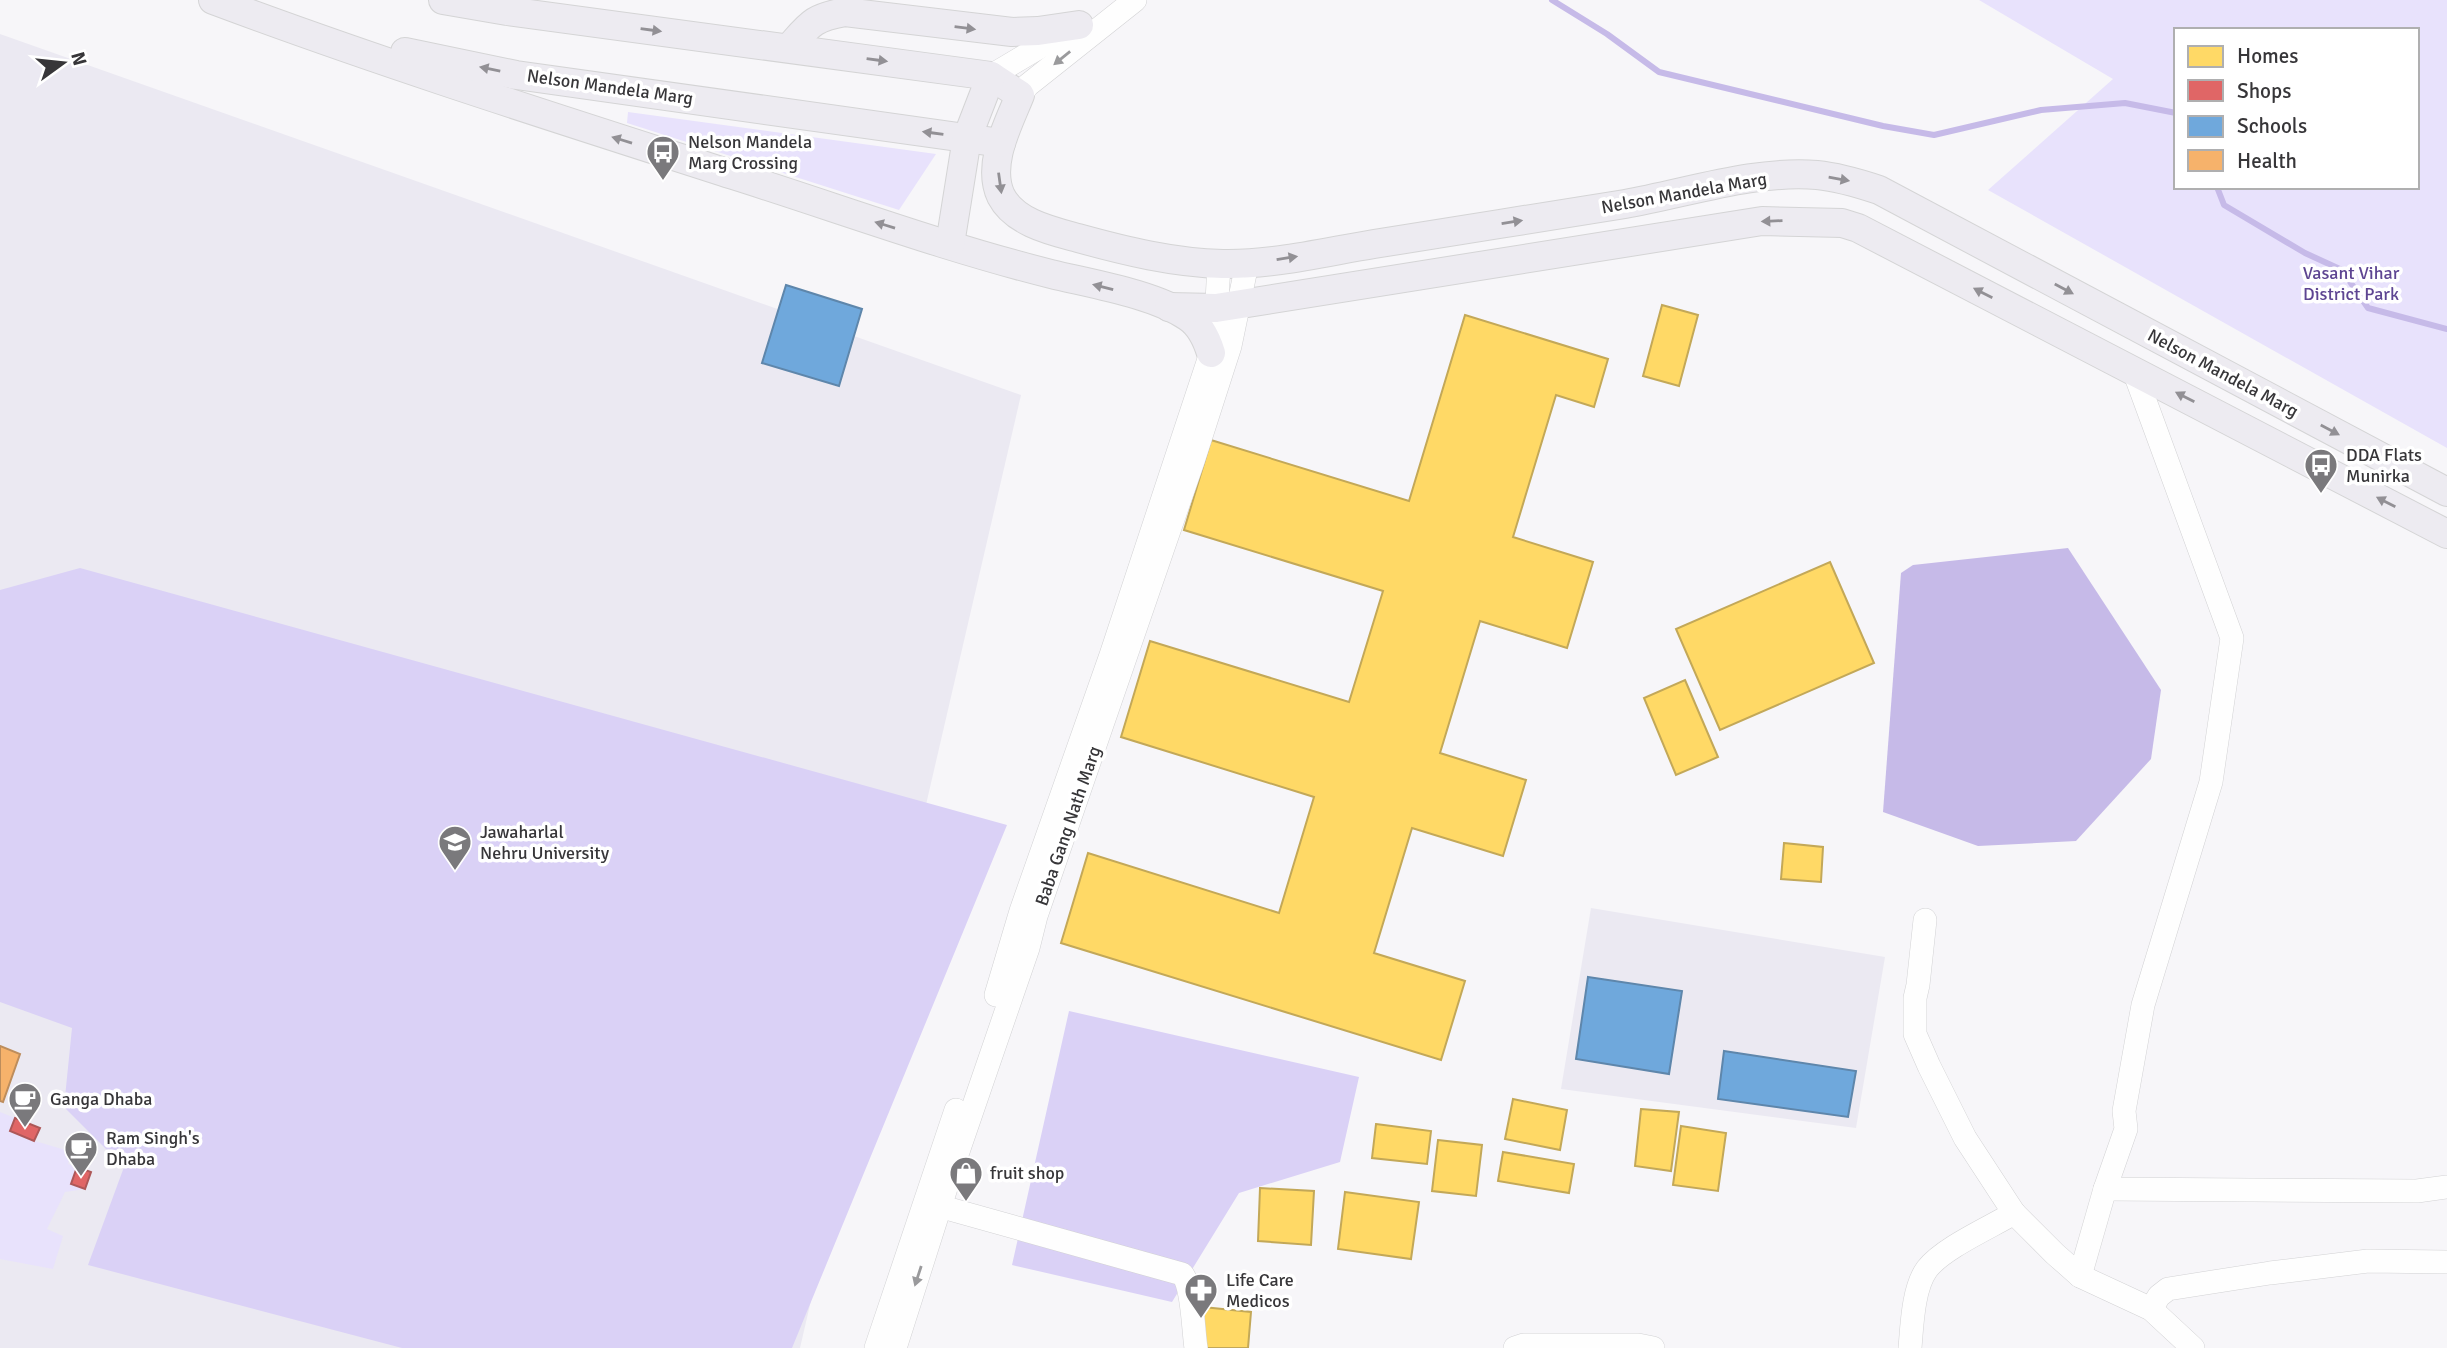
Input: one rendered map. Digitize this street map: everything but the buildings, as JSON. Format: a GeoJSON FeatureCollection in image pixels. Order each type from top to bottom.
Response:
{"type":"FeatureCollection","features":[{"type":"Feature","properties":{"kind":"main road"},"geometry":{"type":"LineString","coordinates":[[213,0],[292,30],[558,120],[1028,268],[1131,294],[1169,307],[1190,318],[1199,328],[1211,353]]}},
{"type":"Feature","properties":{"kind":"main road","name":"Nelson Mandela Marg"},"geometry":{"type":"LineString","coordinates":[[225,0],[340,36],[516,75],[1001,143]]}},
{"type":"Feature","properties":{"kind":"main road"},"geometry":{"type":"LineString","coordinates":[[443,0],[991,76],[1024,90]]}},
{"type":"Feature","properties":{"kind":"main road"},"geometry":{"type":"LineString","coordinates":[[789,48],[820,16],[845,12],[1012,32],[1071,29]]}},
{"type":"Feature","properties":{"kind":"main road"},"geometry":{"type":"LineString","coordinates":[[950,244],[967,138],[991,76]]}},
{"type":"Feature","properties":{"kind":"main road","name":"Nelson Mandela Marg"},"geometry":{"type":"LineString","coordinates":[[1024,90],[1001,143],[998,181],[1002,196],[1024,219],[1053,231],[1177,261],[1233,264],[1626,204],[1760,177],[1816,175],[1849,180],[1879,190],[2447,492]]}},
{"type":"Feature","properties":{"kind":"main road"},"geometry":{"type":"LineString","coordinates":[[1169,307],[1228,306],[1762,221],[1842,223],[1858,228],[2447,534]]}},
{"type":"Feature","properties":{"kind":"street"},"geometry":{"type":"LineString","coordinates":[[991,76],[1071,29],[1112,0]]}},
{"type":"Feature","properties":{"kind":"street"},"geometry":{"type":"LineString","coordinates":[[1024,90],[1135,0]]}},
{"type":"Feature","properties":{"kind":"street"},"geometry":{"type":"LineString","coordinates":[[1228,306],[1233,264]]}},
{"type":"Feature","properties":{"kind":"street","name":"Baba Gang Nath Marg"},"geometry":{"type":"LineString","coordinates":[[1020,948],[1021,911],[1111,655],[1214,340],[1228,306]]}},
{"type":"Feature","properties":{"kind":"street","name":"Baba Gang Nath Marg"},"geometry":{"type":"LineString","coordinates":[[876,1348],[933,1205],[1020,948],[1036,916],[1189,473],[1230,346],[1228,306]]}},
{"type":"Feature","properties":{"kind":"street"},"geometry":{"type":"LineString","coordinates":[[2080,1276],[2105,1189],[2126,1129],[2124,1111],[2143,1005],[2211,782],[2232,638],[2134,371]]}},
{"type":"Feature","properties":{"kind":"street"},"geometry":{"type":"LineString","coordinates":[[1925,920],[1915,998],[1916,1034],[1928,1066],[1965,1138],[2014,1213],[2080,1276],[2151,1309],[2193,1348]]}},
{"type":"Feature","properties":{"kind":"street"},"geometry":{"type":"LineString","coordinates":[[2105,1189],[2417,1191],[2447,1187]]}},
{"type":"Feature","properties":{"kind":"street"},"geometry":{"type":"LineString","coordinates":[[933,1205],[1182,1274],[1188,1287],[1196,1348]]}},
{"type":"Feature","properties":{"kind":"street","name":"Baba Gang Nath Marg"},"geometry":{"type":"LineString","coordinates":[[895,1348],[933,1205]]}},
{"type":"Feature","properties":{"kind":"street"},"geometry":{"type":"LineString","coordinates":[[1910,1348],[1913,1315],[1921,1280],[1927,1270],[1951,1250],[2014,1213]]}},
{"type":"Feature","properties":{"kind":"street"},"geometry":{"type":"LineString","coordinates":[[2151,1309],[2159,1296],[2168,1289],[2368,1261],[2447,1262]]}},
{"type":"Feature","properties":{"kind":"street"},"geometry":{"type":"LineString","coordinates":[[1515,1348],[1524,1345],[1638,1345],[1653,1348]]}},
{"type":"Feature","properties":{"kind":"shaded area","name":"Jawaharlal Nehru University"},"geometry":{"type":"Polygon","coordinates":[[[0,34],[1021,395],[800,1348],[0,1348],[0,34]]]}},
{"type":"Feature","properties":{"kind":"shaded area"},"geometry":{"type":"Polygon","coordinates":[[[2068,548],[2161,690],[2151,759],[2076,841],[1978,846],[1883,812],[1901,573],[1913,565],[2068,548]]]}},
{"type":"Feature","properties":{"kind":"shaded area"},"geometry":{"type":"Polygon","coordinates":[[[80,568],[1007,825],[792,1348],[402,1348],[88,1265],[124,1167],[64,1107],[72,1028],[0,1002],[0,590],[80,568]]]}},
{"type":"Feature","properties":{"kind":"shaded area"},"geometry":{"type":"Polygon","coordinates":[[[1591,908],[1885,957],[1856,1128],[1561,1089],[1591,908]]]}},
{"type":"Feature","properties":{"kind":"shaded area"},"geometry":{"type":"Polygon","coordinates":[[[1069,1011],[1359,1077],[1340,1162],[1239,1193],[1172,1302],[1012,1265],[1069,1011]]]}},
{"type":"Feature","properties":{"kind":"green space","name":"Vasant Vihar District Park"},"geometry":{"type":"Polygon","coordinates":[[[1979,0],[2447,0],[2447,448],[1988,190],[2113,79],[1979,0]]]}},
{"type":"Feature","properties":{"kind":"green space"},"geometry":{"type":"Polygon","coordinates":[[[628,112],[936,154],[899,210],[627,123],[628,112]]]}},
{"type":"Feature","properties":{"kind":"green space"},"geometry":{"type":"Polygon","coordinates":[[[0,1112],[40,1128],[35,1141],[72,1152],[68,1164],[91,1172],[85,1189],[65,1192],[47,1229],[63,1236],[53,1269],[0,1259],[0,1112]]]}},
{"type":"Feature","properties":{"kind":"waterway"},"geometry":{"type":"LineString","coordinates":[[1552,0],[1607,34],[1659,72],[1883,126],[1934,135],[2041,110],[2125,103],[2174,113]]}},
{"type":"Feature","properties":{"kind":"waterway"},"geometry":{"type":"LineString","coordinates":[[2218,189],[2224,205],[2305,253],[2342,270],[2368,308],[2447,329]]}},
{"type":"Feature","properties":{"kind":"place","name":"Nelson Mandela Marg Crossing"},"geometry":{"type":"Point","coordinates":[663,182]}},
{"type":"Feature","properties":{"kind":"place","name":"DDA Flats Munirka"},"geometry":{"type":"Point","coordinates":[2321,495]}},
{"type":"Feature","properties":{"kind":"place","name":"Jawaharlal Nehru University"},"geometry":{"type":"Point","coordinates":[455,872]}},
{"type":"Feature","properties":{"kind":"place","name":"Ganga Dhaba"},"geometry":{"type":"Point","coordinates":[25,1129]}},
{"type":"Feature","properties":{"kind":"place","name":"Ram Singh's Dhaba"},"geometry":{"type":"Point","coordinates":[81,1178]}},
{"type":"Feature","properties":{"kind":"place","name":"fruit shop"},"geometry":{"type":"Point","coordinates":[966,1203]}},
{"type":"Feature","properties":{"kind":"place","name":"Life Care Medicos"},"geometry":{"type":"Point","coordinates":[1201,1320]}}]}
